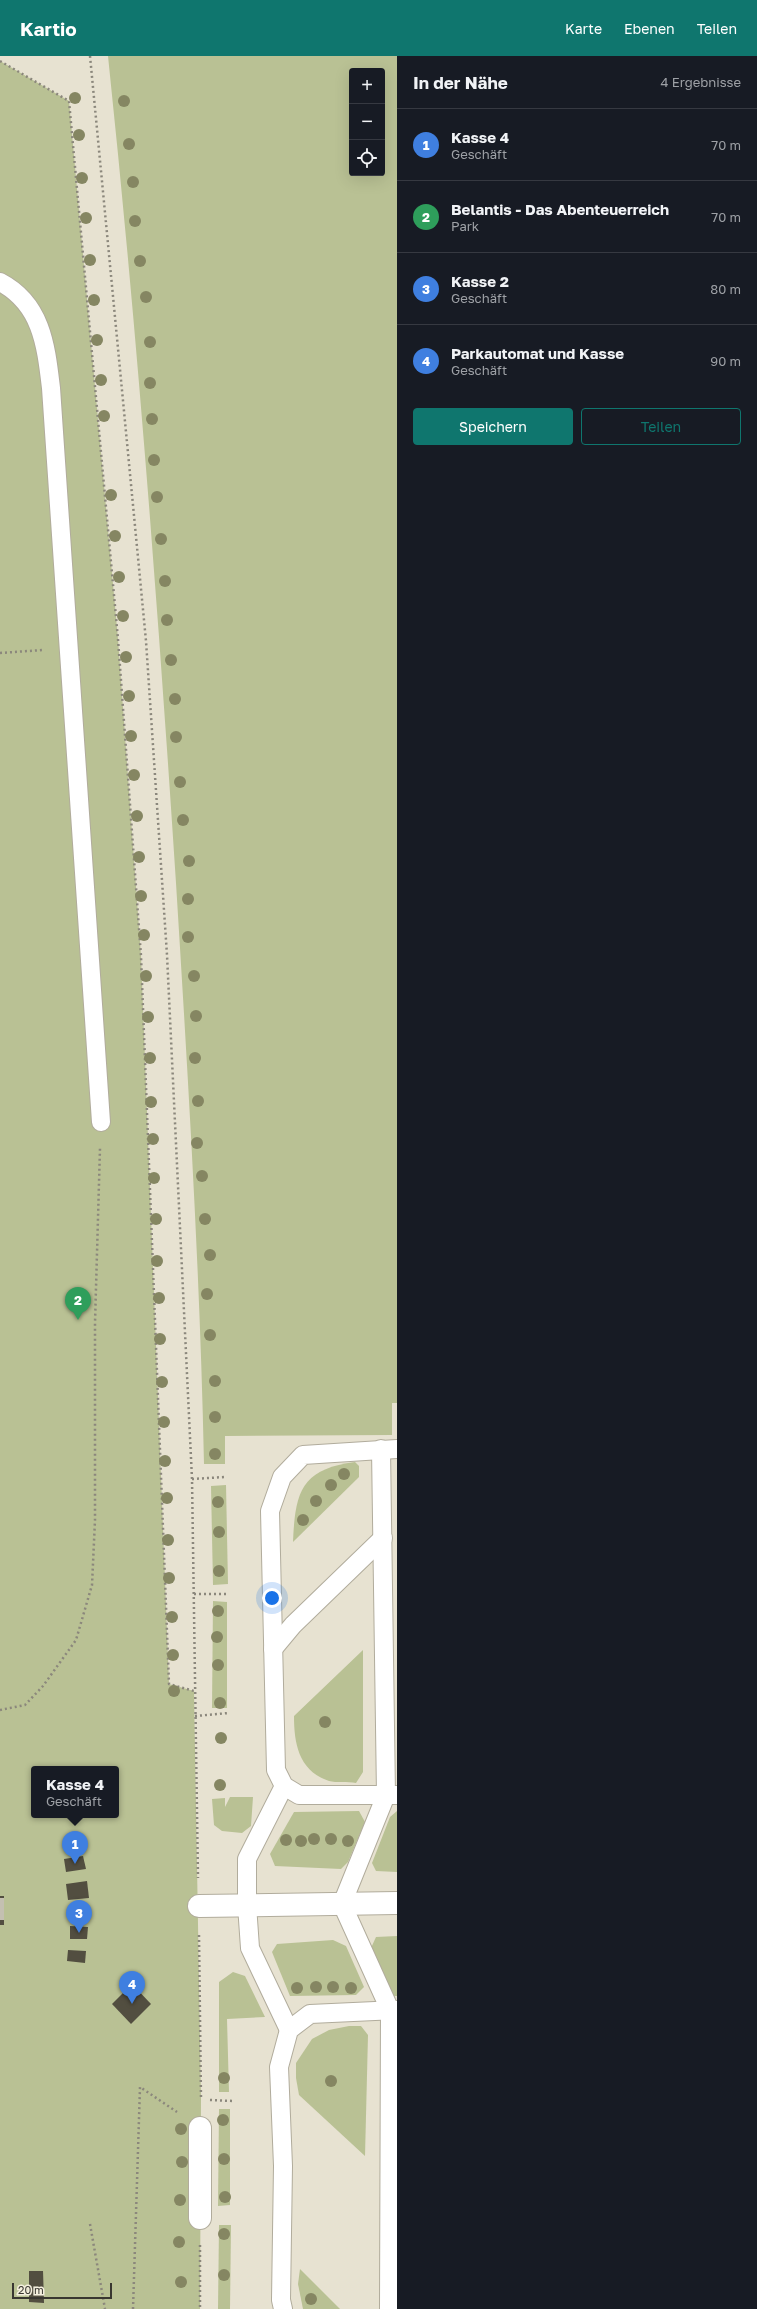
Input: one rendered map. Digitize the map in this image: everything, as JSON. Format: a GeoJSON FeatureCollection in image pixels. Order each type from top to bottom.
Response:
{"type":"FeatureCollection","features":[{"type":"Feature","properties":{"kind":"street"},"geometry":{"type":"LineString","coordinates":[[199,1906],[397,1903]]}},
{"type":"Feature","properties":{"kind":"street"},"geometry":{"type":"LineString","coordinates":[[200,2128],[200,2218]]}},
{"type":"Feature","properties":{"kind":"lane"},"geometry":{"type":"LineString","coordinates":[[0,282],[10,287],[31,308],[45,342],[51,388],[101,1122]]}},
{"type":"Feature","properties":{"kind":"lane"},"geometry":{"type":"LineString","coordinates":[[389,2309],[394,2010],[342,1904],[392,1795],[383,1642],[383,1538],[389,1449],[303,1455],[282,1477],[270,1511],[276,1770],[284,1786],[299,1795],[392,1795]]}},
{"type":"Feature","properties":{"kind":"lane"},"geometry":{"type":"LineString","coordinates":[[273,1649],[304,1615],[383,1538]]}},
{"type":"Feature","properties":{"kind":"lane"},"geometry":{"type":"LineString","coordinates":[[383,1642],[397,1628]]}},
{"type":"Feature","properties":{"kind":"lane"},"geometry":{"type":"LineString","coordinates":[[284,1786],[247,1859],[247,1905],[250,1948],[289,2030]]}},
{"type":"Feature","properties":{"kind":"lane"},"geometry":{"type":"LineString","coordinates":[[284,2309],[281,2300],[284,2166],[279,2068],[289,2030],[310,2014],[394,2010]]}},
{"type":"Feature","properties":{"kind":"path"},"geometry":{"type":"LineString","coordinates":[[90,56],[146,640],[167,955],[192,1479],[197,1812]]}},
{"type":"Feature","properties":{"kind":"path"},"geometry":{"type":"LineString","coordinates":[[0,61],[69,101],[118,639],[141,956],[169,1684],[194,1690]]}},
{"type":"Feature","properties":{"kind":"path"},"geometry":{"type":"LineString","coordinates":[[0,653],[69,648]]}},
{"type":"Feature","properties":{"kind":"path"},"geometry":{"type":"LineString","coordinates":[[0,1710],[25,1705],[43,1686],[76,1640],[92,1585],[95,1520],[95,1323],[101,1122]]}},
{"type":"Feature","properties":{"kind":"path"},"geometry":{"type":"LineString","coordinates":[[192,1479],[225,1477]]}},
{"type":"Feature","properties":{"kind":"path"},"geometry":{"type":"LineString","coordinates":[[194,1594],[227,1594]]}},
{"type":"Feature","properties":{"kind":"path"},"geometry":{"type":"LineString","coordinates":[[195,1716],[229,1713]]}},
{"type":"Feature","properties":{"kind":"path"},"geometry":{"type":"LineString","coordinates":[[199,1999],[201,2099],[200,2128]]}},
{"type":"Feature","properties":{"kind":"path"},"geometry":{"type":"LineString","coordinates":[[133,2309],[140,2087],[200,2128]]}},
{"type":"Feature","properties":{"kind":"path"},"geometry":{"type":"LineString","coordinates":[[201,2099],[234,2101]]}},
{"type":"Feature","properties":{"kind":"path"},"geometry":{"type":"LineString","coordinates":[[200,2218],[200,2309]]}},
{"type":"Feature","properties":{"kind":"path"},"geometry":{"type":"LineString","coordinates":[[90,2224],[105,2309]]}},
{"type":"Feature","properties":{"kind":"green space"},"geometry":{"type":"Polygon","coordinates":[[[108,56],[397,56],[397,1403],[392,1403],[392,1435],[225,1436],[225,1464],[204,1464],[197,1247],[176,883],[146,469],[108,56]]]}},
{"type":"Feature","properties":{"kind":"green space"},"geometry":{"type":"Polygon","coordinates":[[[0,61],[69,101],[118,639],[141,956],[169,1684],[194,1691],[201,2099],[200,2309],[0,2309],[0,61]]]}},
{"type":"Feature","properties":{"kind":"green space"},"geometry":{"type":"Polygon","coordinates":[[[355,1462],[359,1466],[359,1477],[293,1542],[296,1509],[304,1486],[312,1477],[323,1470],[337,1465],[355,1462]]]}},
{"type":"Feature","properties":{"kind":"green space"},"geometry":{"type":"Polygon","coordinates":[[[226,1485],[228,1584],[213,1585],[211,1486],[226,1485]]]}},
{"type":"Feature","properties":{"kind":"green space"},"geometry":{"type":"Polygon","coordinates":[[[213,1601],[227,1602],[227,1708],[212,1708],[213,1601]]]}},
{"type":"Feature","properties":{"kind":"green space"},"geometry":{"type":"Polygon","coordinates":[[[363,1650],[363,1772],[356,1783],[329,1781],[311,1771],[300,1755],[295,1737],[294,1716],[363,1650]]]}},
{"type":"Feature","properties":{"kind":"green space"},"geometry":{"type":"Polygon","coordinates":[[[230,1797],[253,1797],[251,1826],[242,1833],[222,1831],[214,1825],[212,1799],[225,1798],[225,1807],[230,1797]]]}},
{"type":"Feature","properties":{"kind":"green space"},"geometry":{"type":"Polygon","coordinates":[[[359,1811],[365,1822],[348,1862],[341,1869],[275,1866],[270,1854],[294,1812],[359,1811]]]}},
{"type":"Feature","properties":{"kind":"green space"},"geometry":{"type":"Polygon","coordinates":[[[397,1811],[397,1872],[376,1871],[372,1863],[390,1817],[397,1811]]]}},
{"type":"Feature","properties":{"kind":"green space"},"geometry":{"type":"Polygon","coordinates":[[[397,1936],[397,1996],[394,1996],[371,1948],[376,1937],[397,1936]]]}},
{"type":"Feature","properties":{"kind":"green space"},"geometry":{"type":"Polygon","coordinates":[[[333,1940],[346,1946],[364,1987],[356,1995],[290,1996],[272,1952],[277,1944],[333,1940]]]}},
{"type":"Feature","properties":{"kind":"green space"},"geometry":{"type":"Polygon","coordinates":[[[233,1972],[245,1976],[265,2017],[227,2019],[229,2092],[219,2092],[219,1982],[233,1972]]]}},
{"type":"Feature","properties":{"kind":"green space"},"geometry":{"type":"Polygon","coordinates":[[[349,2026],[361,2026],[368,2035],[365,2156],[299,2095],[296,2078],[296,2063],[312,2039],[329,2030],[349,2026]]]}},
{"type":"Feature","properties":{"kind":"green space"},"geometry":{"type":"Polygon","coordinates":[[[219,2109],[230,2109],[230,2205],[218,2206],[219,2109]]]}},
{"type":"Feature","properties":{"kind":"green space"},"geometry":{"type":"Polygon","coordinates":[[[219,2225],[231,2225],[230,2309],[218,2309],[219,2225]]]}},
{"type":"Feature","properties":{"kind":"green space"},"geometry":{"type":"Polygon","coordinates":[[[300,2269],[340,2309],[303,2309],[298,2284],[300,2269]]]}},
{"type":"Feature","properties":{"kind":"building"},"geometry":{"type":"Polygon","coordinates":[[[83,1856],[86,1869],[66,1872],[64,1859],[83,1856]]]}},
{"type":"Feature","properties":{"kind":"building"},"geometry":{"type":"Polygon","coordinates":[[[87,1881],[89,1898],[68,1900],[66,1884],[87,1881]]]}},
{"type":"Feature","properties":{"kind":"building"},"geometry":{"type":"Polygon","coordinates":[[[0,1896],[4,1896],[4,1925],[0,1925],[0,1896]]]}},
{"type":"Feature","properties":{"kind":"building"},"geometry":{"type":"Polygon","coordinates":[[[70,1926],[88,1927],[87,1939],[70,1939],[70,1926]]]}},
{"type":"Feature","properties":{"kind":"building"},"geometry":{"type":"Polygon","coordinates":[[[68,1950],[86,1951],[85,1963],[67,1961],[68,1950]]]}},
{"type":"Feature","properties":{"kind":"building"},"geometry":{"type":"Polygon","coordinates":[[[132,1984],[151,2004],[131,2024],[112,2004],[132,1984]]]}},
{"type":"Feature","properties":{"kind":"building"},"geometry":{"type":"Polygon","coordinates":[[[29,2271],[43,2271],[44,2303],[29,2302],[29,2271]]]}},
{"type":"Feature","properties":{"kind":"place","name":"Belantis - Das Abenteuerreich"},"geometry":{"type":"Point","coordinates":[78,1320]}},
{"type":"Feature","properties":{"kind":"place","name":"Kasse 4"},"geometry":{"type":"Point","coordinates":[75,1864]}},
{"type":"Feature","properties":{"kind":"place","name":"Kasse 2"},"geometry":{"type":"Point","coordinates":[79,1933]}},
{"type":"Feature","properties":{"kind":"place","name":"Parkautomat und Kasse"},"geometry":{"type":"Point","coordinates":[132,2004]}}]}
